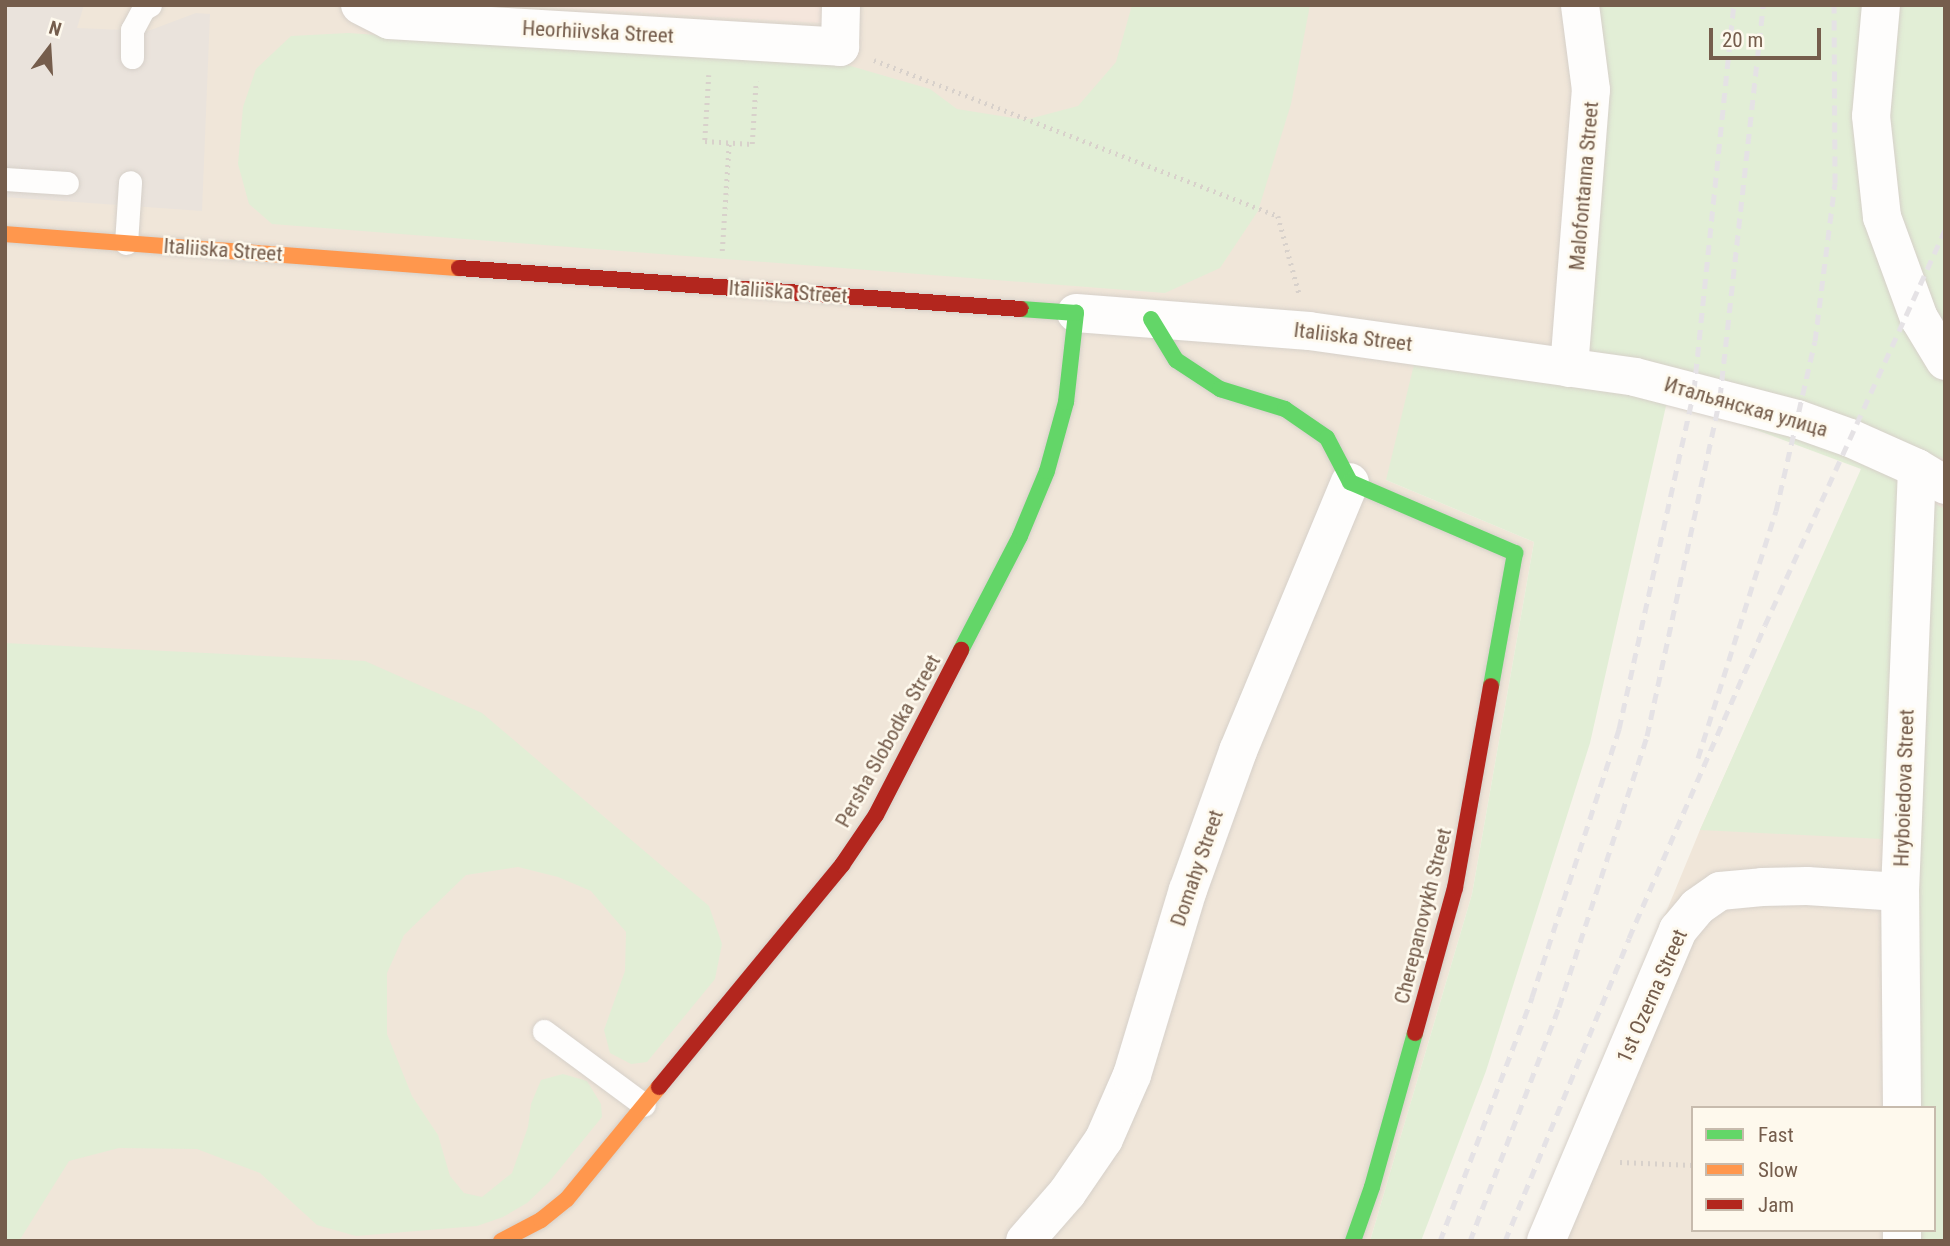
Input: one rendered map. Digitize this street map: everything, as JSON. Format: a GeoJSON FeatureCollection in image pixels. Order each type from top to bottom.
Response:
{"type":"FeatureCollection","features":[{"type":"Feature","properties":{"kind":"street","name":"Heorhiivska Street"},"geometry":{"type":"LineString","coordinates":[[360,5],[389,20],[840,47]]}},
{"type":"Feature","properties":{"kind":"street"},"geometry":{"type":"LineString","coordinates":[[840,47],[841,5]]}},
{"type":"Feature","properties":{"kind":"street","name":"Malofontanna Street"},"geometry":{"type":"LineString","coordinates":[[1569,368],[1591,90],[1580,5]]}},
{"type":"Feature","properties":{"kind":"street"},"geometry":{"type":"LineString","coordinates":[[1881,5],[1871,116],[1882,216],[1919,318],[1945,361]]}},
{"type":"Feature","properties":{"kind":"street","name":"Italiiska Street"},"geometry":{"type":"LineString","coordinates":[[5,234],[1309,331],[1569,368]]}},
{"type":"Feature","properties":{"kind":"street","name":"Persha Slobodka Street"},"geometry":{"type":"LineString","coordinates":[[501,1241],[541,1220],[567,1199],[842,865],[876,814],[1020,536],[1047,471],[1066,402],[1076,313]]}},
{"type":"Feature","properties":{"kind":"street"},"geometry":{"type":"LineString","coordinates":[[1151,319],[1176,360],[1220,389],[1285,409],[1327,438],[1350,482]]}},
{"type":"Feature","properties":{"kind":"street","name":"Итальянская улица"},"geometry":{"type":"LineString","coordinates":[[1569,368],[1635,377],[1733,401],[1850,438],[1931,476]]}},
{"type":"Feature","properties":{"kind":"street","name":"Hryboiedova Street"},"geometry":{"type":"LineString","coordinates":[[1902,1106],[1900,892],[1931,476]]}},
{"type":"Feature","properties":{"kind":"street","name":"Cherepanovykh Street"},"geometry":{"type":"LineString","coordinates":[[1350,482],[1515,553],[1455,888],[1372,1187],[1353,1241]]}},
{"type":"Feature","properties":{"kind":"street","name":"Domahy Street"},"geometry":{"type":"LineString","coordinates":[[1025,1241],[1067,1194],[1104,1139],[1132,1075],[1188,890],[1238,751],[1350,482]]}},
{"type":"Feature","properties":{"kind":"street","name":"1st Ozerna Street"},"geometry":{"type":"LineString","coordinates":[[1546,1241],[1678,930],[1697,907],[1720,891],[1762,887],[1807,886],[1900,892]]}},
{"type":"Feature","properties":{"kind":"lane"},"geometry":{"type":"LineString","coordinates":[[132,57],[132,30],[143,9],[149,5]]}},
{"type":"Feature","properties":{"kind":"lane"},"geometry":{"type":"LineString","coordinates":[[5,179],[67,183]]}},
{"type":"Feature","properties":{"kind":"lane"},"geometry":{"type":"LineString","coordinates":[[126,243],[130,182]]}},
{"type":"Feature","properties":{"kind":"lane"},"geometry":{"type":"LineString","coordinates":[[544,1031],[644,1105]]}},
{"type":"Feature","properties":{"kind":"path"},"geometry":{"type":"LineString","coordinates":[[840,47],[1278,216],[1309,331]]}},
{"type":"Feature","properties":{"kind":"path"},"geometry":{"type":"LineString","coordinates":[[709,77],[705,141],[729,143],[752,144],[756,80]]}},
{"type":"Feature","properties":{"kind":"path"},"geometry":{"type":"LineString","coordinates":[[720,287],[729,143]]}},
{"type":"Feature","properties":{"kind":"path"},"geometry":{"type":"LineString","coordinates":[[1582,1160],[1691,1165]]}},
{"type":"Feature","properties":{"kind":"shaded area"},"geometry":{"type":"Polygon","coordinates":[[[5,5],[1598,5],[1587,351],[1386,480],[1534,542],[1472,894],[1370,1241],[5,1241],[5,5]]]}},
{"type":"Feature","properties":{"kind":"shaded area"},"geometry":{"type":"Polygon","coordinates":[[[5,5],[84,5],[77,28],[148,31],[196,13],[210,14],[202,211],[5,197],[5,5]]]}},
{"type":"Feature","properties":{"kind":"shaded area"},"geometry":{"type":"Polygon","coordinates":[[[511,5],[822,5],[821,23],[511,5]]]}},
{"type":"Feature","properties":{"kind":"shaded area"},"geometry":{"type":"Polygon","coordinates":[[[1940,457],[1945,460],[1945,1241],[1530,1241],[1700,830],[1862,469],[1940,457]]]}},
{"type":"Feature","properties":{"kind":"green space"},"geometry":{"type":"Polygon","coordinates":[[[1132,5],[1310,5],[1291,104],[1258,211],[1220,268],[1165,293],[272,224],[249,204],[238,164],[243,107],[256,69],[291,36],[348,33],[847,65],[930,89],[957,109],[1025,120],[1078,106],[1116,62],[1132,5]]]}},
{"type":"Feature","properties":{"kind":"green space"},"geometry":{"type":"Polygon","coordinates":[[[1598,5],[1945,5],[1945,460],[1940,457],[1907,494],[1902,840],[1700,830],[1861,469],[1668,397],[1590,743],[1486,1071],[1421,1241],[1370,1241],[1472,894],[1534,542],[1386,480],[1417,352],[1582,377],[1598,5]]]}},
{"type":"Feature","properties":{"kind":"green space"},"geometry":{"type":"Polygon","coordinates":[[[1925,498],[1945,509],[1945,1241],[1909,1241],[1910,1232],[1936,1232],[1936,1106],[1912,1106],[1925,498]]]}},
{"type":"Feature","properties":{"kind":"green space"},"geometry":{"type":"Polygon","coordinates":[[[5,643],[365,661],[482,713],[709,906],[722,944],[715,979],[647,1062],[631,1064],[610,1053],[604,1030],[625,971],[626,932],[591,891],[558,877],[518,867],[466,875],[404,935],[387,973],[387,1034],[412,1096],[438,1135],[450,1176],[464,1193],[482,1197],[512,1173],[528,1127],[531,1104],[541,1080],[563,1074],[587,1081],[601,1104],[602,1117],[549,1182],[527,1203],[503,1217],[477,1226],[356,1236],[317,1225],[260,1173],[197,1149],[119,1148],[69,1161],[19,1241],[5,1241],[5,643]]]}},
{"type":"Feature","properties":{"kind":"railway"},"geometry":{"type":"LineString","coordinates":[[1440,1241],[1532,997],[1619,729],[1694,390],[1734,5]]}},
{"type":"Feature","properties":{"kind":"railway"},"geometry":{"type":"LineString","coordinates":[[1470,1241],[1559,1007],[1647,736],[1720,397],[1763,5]]}},
{"type":"Feature","properties":{"kind":"railway"},"geometry":{"type":"LineString","coordinates":[[1698,758],[1776,511],[1815,341],[1835,183],[1834,5]]}},
{"type":"Feature","properties":{"kind":"railway"},"geometry":{"type":"LineString","coordinates":[[1505,1241],[1629,938],[1765,625],[1945,230]]}},
{"type":"Feature","properties":{"kind":"traffic: fast"},"geometry":{"type":"LineString","coordinates":[[961,650],[1020,536],[1047,471],[1066,402],[1076,313],[1021,309]]}},
{"type":"Feature","properties":{"kind":"traffic: fast"},"geometry":{"type":"LineString","coordinates":[[1151,319],[1176,360],[1220,389],[1285,409],[1327,438],[1350,482],[1515,553],[1491,686]]}},
{"type":"Feature","properties":{"kind":"traffic: fast"},"geometry":{"type":"LineString","coordinates":[[1353,1241],[1372,1187],[1415,1033]]}},
{"type":"Feature","properties":{"kind":"traffic: slow"},"geometry":{"type":"LineString","coordinates":[[5,234],[459,268]]}},
{"type":"Feature","properties":{"kind":"traffic: slow"},"geometry":{"type":"LineString","coordinates":[[501,1241],[541,1220],[567,1199],[659,1087]]}},
{"type":"Feature","properties":{"kind":"traffic: jam"},"geometry":{"type":"LineString","coordinates":[[459,268],[1021,309]]}},
{"type":"Feature","properties":{"kind":"traffic: jam"},"geometry":{"type":"LineString","coordinates":[[659,1087],[842,865],[876,815],[961,650]]}},
{"type":"Feature","properties":{"kind":"traffic: jam"},"geometry":{"type":"LineString","coordinates":[[1415,1033],[1455,888],[1491,686]]}}]}
